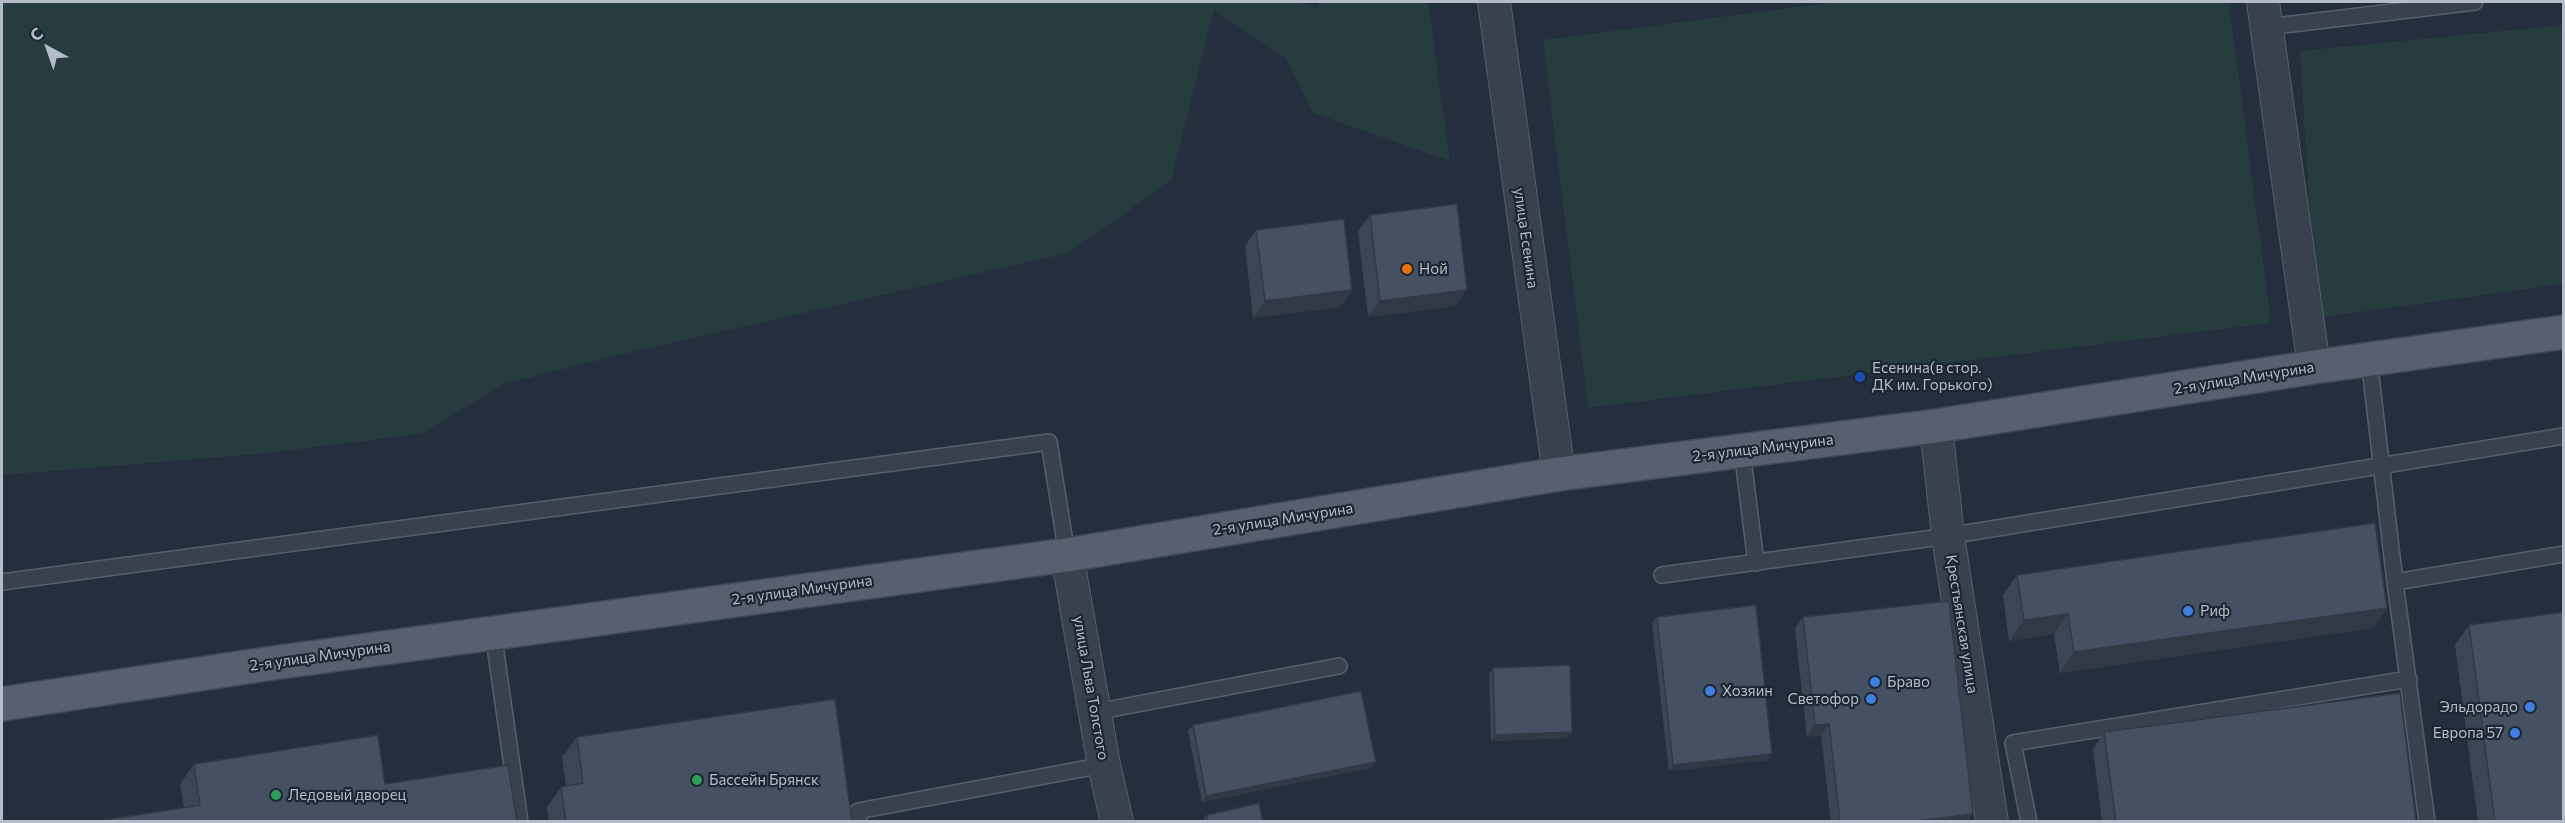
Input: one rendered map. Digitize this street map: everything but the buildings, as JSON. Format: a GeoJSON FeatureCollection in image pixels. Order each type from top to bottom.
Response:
{"type":"FeatureCollection","features":[{"type":"Feature","properties":{"kind":"main road","name":"2-я улица Мичурина"},"geometry":{"type":"LineString","coordinates":[[2,704],[493,632],[1067,555],[1559,474],[1935,426],[2314,367],[2564,332]]}},
{"type":"Feature","properties":{"kind":"street","name":"улица Есенина"},"geometry":{"type":"LineString","coordinates":[[1494,2],[1559,474]]}},
{"type":"Feature","properties":{"kind":"street"},"geometry":{"type":"LineString","coordinates":[[2265,14],[2314,367]]}},
{"type":"Feature","properties":{"kind":"street","name":"Крестьянская улица"},"geometry":{"type":"LineString","coordinates":[[1935,426],[1948,536],[1992,822]]}},
{"type":"Feature","properties":{"kind":"street","name":"улица Льва Толстого"},"geometry":{"type":"LineString","coordinates":[[1067,555],[1104,765],[1117,822]]}},
{"type":"Feature","properties":{"kind":"lane"},"geometry":{"type":"LineString","coordinates":[[2265,14],[2475,2]]}},
{"type":"Feature","properties":{"kind":"lane"},"geometry":{"type":"LineString","coordinates":[[2369,359],[2395,582],[2427,822]]}},
{"type":"Feature","properties":{"kind":"lane"},"geometry":{"type":"LineString","coordinates":[[1662,575],[1948,536],[2564,436]]}},
{"type":"Feature","properties":{"kind":"lane"},"geometry":{"type":"LineString","coordinates":[[2,582],[1049,442],[1067,555]]}},
{"type":"Feature","properties":{"kind":"lane"},"geometry":{"type":"LineString","coordinates":[[1742,451],[1756,563]]}},
{"type":"Feature","properties":{"kind":"lane"},"geometry":{"type":"LineString","coordinates":[[2395,582],[2564,554]]}},
{"type":"Feature","properties":{"kind":"lane"},"geometry":{"type":"LineString","coordinates":[[493,632],[520,822]]}},
{"type":"Feature","properties":{"kind":"lane"},"geometry":{"type":"LineString","coordinates":[[1095,712],[1339,666]]}},
{"type":"Feature","properties":{"kind":"lane"},"geometry":{"type":"LineString","coordinates":[[2029,822],[2013,743],[2409,679]]}},
{"type":"Feature","properties":{"kind":"lane"},"geometry":{"type":"LineString","coordinates":[[859,822],[858,811],[1104,765]]}},
{"type":"Feature","properties":{"kind":"green space"},"geometry":{"type":"Polygon","coordinates":[[[2,2],[1299,2],[1317,8],[1319,2],[1428,2],[1450,161],[1313,113],[1286,58],[1214,10],[1171,181],[1068,253],[623,354],[504,384],[421,434],[259,454],[2,475],[2,2]]]}},
{"type":"Feature","properties":{"kind":"green space"},"geometry":{"type":"Polygon","coordinates":[[[1836,2],[2229,2],[2271,323],[1588,408],[1543,40],[1836,2]]]}},
{"type":"Feature","properties":{"kind":"green space"},"geometry":{"type":"Polygon","coordinates":[[[2563,25],[2563,284],[2316,318],[2300,51],[2563,25]]]}},
{"type":"Feature","properties":{"kind":"place","name":"Ной"},"geometry":{"type":"Point","coordinates":[1407,269]}},
{"type":"Feature","properties":{"kind":"place","name":"Есенина(в стор. ДК им. Горького)"},"geometry":{"type":"Point","coordinates":[1860,377]}},
{"type":"Feature","properties":{"kind":"place","name":"Риф"},"geometry":{"type":"Point","coordinates":[2188,611]}},
{"type":"Feature","properties":{"kind":"place","name":"Браво"},"geometry":{"type":"Point","coordinates":[1875,682]}},
{"type":"Feature","properties":{"kind":"place","name":"Хозяин"},"geometry":{"type":"Point","coordinates":[1710,691]}},
{"type":"Feature","properties":{"kind":"place","name":"Светофор"},"geometry":{"type":"Point","coordinates":[1871,699]}},
{"type":"Feature","properties":{"kind":"place","name":"Эльдорадо"},"geometry":{"type":"Point","coordinates":[2530,707]}},
{"type":"Feature","properties":{"kind":"place","name":"Европа 57"},"geometry":{"type":"Point","coordinates":[2515,733]}},
{"type":"Feature","properties":{"kind":"place","name":"Бассейн Брянск"},"geometry":{"type":"Point","coordinates":[697,780]}},
{"type":"Feature","properties":{"kind":"place","name":"Ледовый дворец"},"geometry":{"type":"Point","coordinates":[276,795]}}]}
